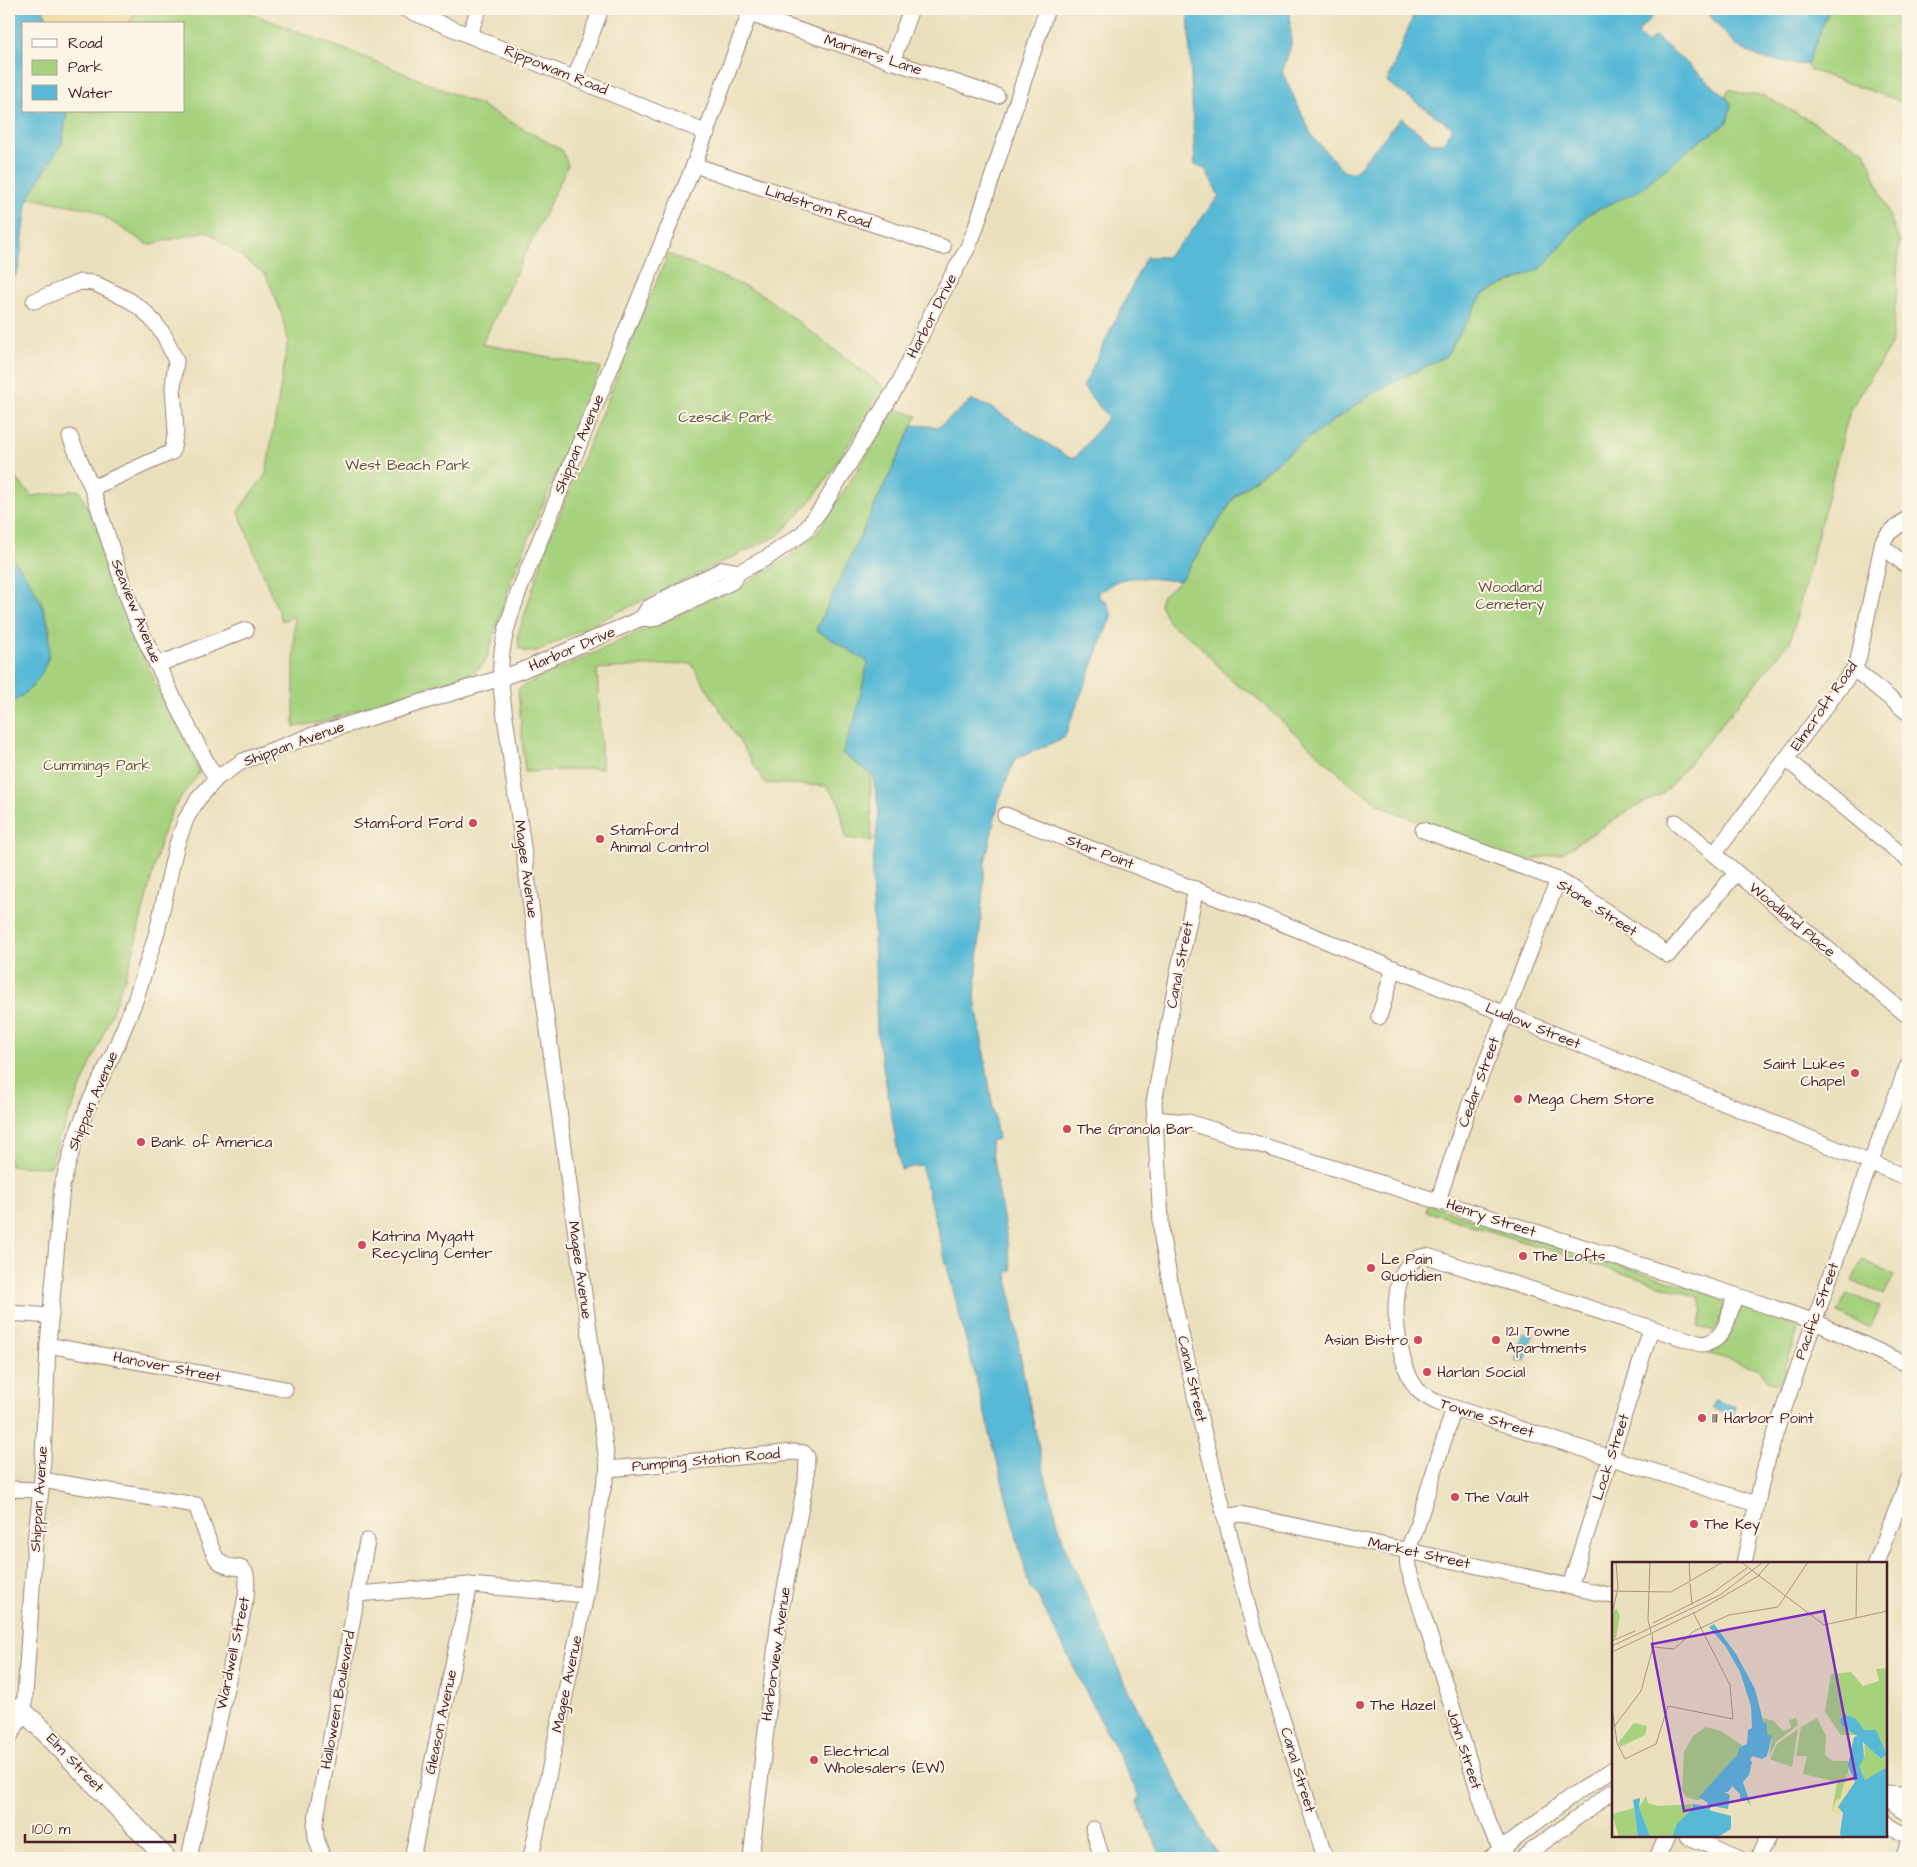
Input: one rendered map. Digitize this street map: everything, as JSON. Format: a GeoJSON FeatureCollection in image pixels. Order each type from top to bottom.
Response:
{"type":"FeatureCollection","features":[{"type":"Feature","properties":{"kind":"main road","name":"Elm Street"},"geometry":{"type":"LineString","coordinates":[[17,1709],[166,1858]]}},
{"type":"Feature","properties":{"kind":"street","name":"Rippowam Road"},"geometry":{"type":"LineString","coordinates":[[404,9],[707,133]]}},
{"type":"Feature","properties":{"kind":"street"},"geometry":{"type":"LineString","coordinates":[[469,35],[479,9]]}},
{"type":"Feature","properties":{"kind":"street"},"geometry":{"type":"LineString","coordinates":[[576,78],[600,9]]}},
{"type":"Feature","properties":{"kind":"street"},"geometry":{"type":"LineString","coordinates":[[892,62],[911,9]]}},
{"type":"Feature","properties":{"kind":"street","name":"Harbor Drive"},"geometry":{"type":"LineString","coordinates":[[501,678],[642,618],[653,619],[697,599],[732,582],[739,572],[768,557],[803,533],[821,509],[899,384],[940,296],[962,258],[975,230],[1048,9]]}},
{"type":"Feature","properties":{"kind":"street","name":"Mariners Lane"},"geometry":{"type":"LineString","coordinates":[[750,11],[892,62],[997,96]]}},
{"type":"Feature","properties":{"kind":"street","name":"Shippan Avenue"},"geometry":{"type":"LineString","coordinates":[[9,1738],[17,1709],[41,1485],[48,1345],[59,1205],[67,1165],[90,1101],[114,1052],[135,1001],[157,932],[180,831],[192,808],[217,778],[243,761],[282,745],[501,678],[501,653],[510,616],[519,591],[707,133],[750,11]]}},
{"type":"Feature","properties":{"kind":"street","name":"Lindstrom Road"},"geometry":{"type":"LineString","coordinates":[[694,165],[943,247]]}},
{"type":"Feature","properties":{"kind":"street"},"geometry":{"type":"LineString","coordinates":[[34,301],[80,282],[94,283],[129,300],[144,311],[164,335],[174,353],[176,361],[173,387],[176,430],[172,452],[92,488]]}},
{"type":"Feature","properties":{"kind":"street","name":"Seaview Avenue"},"geometry":{"type":"LineString","coordinates":[[70,437],[92,488],[125,590],[157,665],[217,778]]}},
{"type":"Feature","properties":{"kind":"street","name":"Elmcroft Road"},"geometry":{"type":"LineString","coordinates":[[1715,853],[1854,669],[1858,660],[1882,546],[1888,534],[1908,518]]}},
{"type":"Feature","properties":{"kind":"street"},"geometry":{"type":"LineString","coordinates":[[1882,546],[1908,567]]}},
{"type":"Feature","properties":{"kind":"street"},"geometry":{"type":"LineString","coordinates":[[157,665],[246,630]]}},
{"type":"Feature","properties":{"kind":"street"},"geometry":{"type":"LineString","coordinates":[[1854,669],[1908,713]]}},
{"type":"Feature","properties":{"kind":"street","name":"Magee Avenue"},"geometry":{"type":"LineString","coordinates":[[501,678],[608,1470],[600,1501],[586,1595],[530,1858]]}},
{"type":"Feature","properties":{"kind":"street"},"geometry":{"type":"LineString","coordinates":[[1786,759],[1908,860]]}},
{"type":"Feature","properties":{"kind":"street","name":"Star Point"},"geometry":{"type":"LineString","coordinates":[[1005,815],[1196,889]]}},
{"type":"Feature","properties":{"kind":"street","name":"Woodland Place"},"geometry":{"type":"LineString","coordinates":[[1676,822],[1908,1016]]}},
{"type":"Feature","properties":{"kind":"street","name":"Stone Street"},"geometry":{"type":"LineString","coordinates":[[1423,830],[1558,880],[1574,888],[1668,955],[1736,873]]}},
{"type":"Feature","properties":{"kind":"street","name":"Cedar Street"},"geometry":{"type":"LineString","coordinates":[[1438,1201],[1469,1106],[1558,880]]}},
{"type":"Feature","properties":{"kind":"street","name":"Ludlow Street"},"geometry":{"type":"LineString","coordinates":[[1196,889],[1908,1178]]}},
{"type":"Feature","properties":{"kind":"street","name":"Canal Street"},"geometry":{"type":"LineString","coordinates":[[1196,889],[1155,1097],[1154,1119],[1162,1238],[1201,1422],[1251,1620],[1326,1858]]}},
{"type":"Feature","properties":{"kind":"street"},"geometry":{"type":"LineString","coordinates":[[1379,1017],[1394,968]]}},
{"type":"Feature","properties":{"kind":"street","name":"Pacific Street"},"geometry":{"type":"LineString","coordinates":[[1744,1562],[1756,1504],[1776,1431],[1813,1321],[1908,1065]]}},
{"type":"Feature","properties":{"kind":"street","name":"Henry Street"},"geometry":{"type":"LineString","coordinates":[[1154,1119],[1188,1122],[1735,1295],[1813,1321],[1908,1364]]}},
{"type":"Feature","properties":{"kind":"street","name":"Towne Street"},"geometry":{"type":"LineString","coordinates":[[1735,1295],[1722,1335],[1708,1344],[1693,1343],[1427,1256],[1418,1257],[1410,1262],[1405,1270],[1395,1300],[1395,1321],[1407,1369],[1417,1390],[1436,1402],[1756,1504]]}},
{"type":"Feature","properties":{"kind":"street"},"geometry":{"type":"LineString","coordinates":[[9,1313],[51,1316]]}},
{"type":"Feature","properties":{"kind":"street","name":"Lock Street"},"geometry":{"type":"LineString","coordinates":[[1570,1586],[1652,1329]]}},
{"type":"Feature","properties":{"kind":"street","name":"Hanover Street"},"geometry":{"type":"LineString","coordinates":[[48,1345],[285,1389]]}},
{"type":"Feature","properties":{"kind":"street"},"geometry":{"type":"LineString","coordinates":[[1407,1550],[1415,1532],[1454,1408]]}},
{"type":"Feature","properties":{"kind":"street","name":"Pumping Station Road"},"geometry":{"type":"LineString","coordinates":[[608,1470],[804,1452]]}},
{"type":"Feature","properties":{"kind":"street","name":"Harborview Avenue"},"geometry":{"type":"LineString","coordinates":[[750,1858],[779,1619],[806,1482],[807,1458],[804,1452]]}},
{"type":"Feature","properties":{"kind":"street"},"geometry":{"type":"LineString","coordinates":[[1876,1562],[1908,1480]]}},
{"type":"Feature","properties":{"kind":"street","name":"Wardwell Street"},"geometry":{"type":"LineString","coordinates":[[9,1489],[41,1485],[196,1505],[217,1558],[225,1565],[239,1567],[246,1572],[248,1580],[246,1597],[189,1858]]}},
{"type":"Feature","properties":{"kind":"street","name":"Market Street"},"geometry":{"type":"LineString","coordinates":[[1225,1517],[1241,1514],[1612,1596]]}},
{"type":"Feature","properties":{"kind":"street","name":"Halloween Boulevard"},"geometry":{"type":"LineString","coordinates":[[323,1858],[316,1838],[315,1824],[367,1541]]}},
{"type":"Feature","properties":{"kind":"street","name":"John Street"},"geometry":{"type":"LineString","coordinates":[[1407,1550],[1409,1574],[1500,1855]]}},
{"type":"Feature","properties":{"kind":"street"},"geometry":{"type":"LineString","coordinates":[[357,1594],[470,1585],[586,1595]]}},
{"type":"Feature","properties":{"kind":"street","name":"Gleason Avenue"},"geometry":{"type":"LineString","coordinates":[[412,1858],[470,1585]]}},
{"type":"Feature","properties":{"kind":"street"},"geometry":{"type":"LineString","coordinates":[[1500,1855],[1570,1797],[1612,1770]]}},
{"type":"Feature","properties":{"kind":"street"},"geometry":{"type":"LineString","coordinates":[[1522,1858],[1612,1792]]}},
{"type":"Feature","properties":{"kind":"street"},"geometry":{"type":"LineString","coordinates":[[1887,1796],[1908,1793]]}},
{"type":"Feature","properties":{"kind":"street"},"geometry":{"type":"LineString","coordinates":[[1887,1797],[1908,1813]]}},
{"type":"Feature","properties":{"kind":"street"},"geometry":{"type":"LineString","coordinates":[[1887,1824],[1908,1837]]}},
{"type":"Feature","properties":{"kind":"street"},"geometry":{"type":"LineString","coordinates":[[1093,1829],[1102,1858]]}},
{"type":"Feature","properties":{"kind":"street"},"geometry":{"type":"LineString","coordinates":[[1657,1858],[1667,1837]]}},
{"type":"Feature","properties":{"kind":"street"},"geometry":{"type":"LineString","coordinates":[[1689,1837],[1739,1858]]}},
{"type":"Feature","properties":{"kind":"street"},"geometry":{"type":"LineString","coordinates":[[1758,1858],[1768,1837]]}},
{"type":"Feature","properties":{"kind":"street"},"geometry":{"type":"LineString","coordinates":[[1904,1858],[1908,1843]]}},
{"type":"Feature","properties":{"kind":"green space","name":"West Beach Park"},"geometry":{"type":"Polygon","coordinates":[[[42,9],[240,9],[382,64],[478,104],[562,150],[568,165],[482,344],[601,367],[513,576],[486,660],[473,673],[381,701],[322,722],[294,727],[294,616],[282,621],[238,511],[266,474],[288,341],[281,312],[266,275],[207,231],[148,245],[92,209],[28,198],[62,143],[67,112],[185,112],[185,22],[50,22],[42,9]]]}},
{"type":"Feature","properties":{"kind":"green space"},"geometry":{"type":"Polygon","coordinates":[[[1829,9],[1908,9],[1908,102],[1900,101],[1810,70],[1807,65],[1829,9]]]}},
{"type":"Feature","properties":{"kind":"green space","name":"Woodland Cemetery"},"geometry":{"type":"Polygon","coordinates":[[[1729,89],[1743,94],[1765,96],[1865,151],[1899,241],[1891,345],[1850,410],[1790,642],[1664,793],[1631,809],[1562,853],[1529,860],[1502,857],[1384,807],[1353,786],[1252,694],[1235,684],[1195,641],[1169,623],[1160,604],[1161,597],[1180,581],[1237,494],[1300,444],[1378,390],[1446,356],[1483,294],[1542,268],[1588,214],[1638,191],[1697,143],[1727,123],[1731,104],[1725,96],[1729,89]]]}},
{"type":"Feature","properties":{"kind":"green space","name":"Czescik Park"},"geometry":{"type":"Polygon","coordinates":[[[668,254],[760,293],[884,387],[812,500],[779,535],[535,652],[526,652],[519,648],[518,635],[548,542],[668,254]]]}},
{"type":"Feature","properties":{"kind":"green space"},"geometry":{"type":"Polygon","coordinates":[[[896,409],[917,416],[816,630],[868,661],[872,841],[846,838],[839,803],[827,786],[765,783],[691,663],[597,669],[602,768],[525,772],[518,689],[750,581],[786,559],[817,533],[896,409]]]}},
{"type":"Feature","properties":{"kind":"green space","name":"Cummings Park"},"geometry":{"type":"Polygon","coordinates":[[[9,470],[32,496],[79,490],[93,518],[129,624],[149,669],[199,769],[198,775],[173,809],[162,835],[130,964],[101,1040],[58,1141],[51,1166],[48,1167],[9,1166],[9,704],[33,686],[48,659],[50,629],[41,600],[9,554],[9,470]]]}},
{"type":"Feature","properties":{"kind":"green space"},"geometry":{"type":"Polygon","coordinates":[[[1428,1205],[1718,1296],[1725,1306],[1714,1332],[1699,1327],[1703,1310],[1698,1297],[1426,1211],[1428,1205]]]}},
{"type":"Feature","properties":{"kind":"green space"},"geometry":{"type":"Polygon","coordinates":[[[1862,1260],[1894,1275],[1884,1295],[1852,1281],[1862,1260]]]}},
{"type":"Feature","properties":{"kind":"green space"},"geometry":{"type":"Polygon","coordinates":[[[1847,1293],[1880,1307],[1870,1328],[1838,1313],[1847,1293]]]}},
{"type":"Feature","properties":{"kind":"green space"},"geometry":{"type":"Polygon","coordinates":[[[1741,1307],[1746,1307],[1797,1328],[1797,1334],[1780,1384],[1768,1380],[1759,1369],[1707,1353],[1723,1346],[1727,1341],[1741,1307]]]}},
{"type":"Feature","properties":{"kind":"sand"},"geometry":{"type":"Polygon","coordinates":[[[42,9],[136,9],[130,22],[50,22],[42,9]]]}},
{"type":"Feature","properties":{"kind":"water"},"geometry":{"type":"Polygon","coordinates":[[[9,9],[42,9],[50,22],[22,22],[22,112],[67,112],[62,143],[28,198],[19,267],[9,291],[9,9]]]}},
{"type":"Feature","properties":{"kind":"water"},"geometry":{"type":"Polygon","coordinates":[[[1188,9],[1290,9],[1291,45],[1282,72],[1313,138],[1345,172],[1355,172],[1401,118],[1432,143],[1443,143],[1453,128],[1387,82],[1416,9],[1659,9],[1639,31],[1639,35],[1647,43],[1655,36],[1725,96],[1731,104],[1727,123],[1697,143],[1638,191],[1588,214],[1542,268],[1483,294],[1446,356],[1378,390],[1300,444],[1237,493],[1180,581],[1130,578],[1112,583],[1106,589],[1100,590],[1098,592],[1099,598],[1106,601],[1112,615],[1064,738],[1015,759],[999,800],[985,862],[975,998],[998,1139],[990,1141],[1012,1271],[1007,1272],[1024,1378],[1044,1472],[1065,1548],[1115,1658],[1125,1685],[1220,1858],[1163,1858],[1136,1800],[1140,1798],[1036,1593],[1030,1589],[921,1165],[901,1170],[877,1032],[872,871],[879,811],[873,776],[842,753],[855,719],[868,662],[816,630],[913,425],[939,427],[972,400],[990,407],[1070,458],[1076,457],[1108,417],[1083,387],[1146,257],[1166,257],[1186,238],[1219,196],[1206,170],[1195,165],[1188,9]]]}},
{"type":"Feature","properties":{"kind":"water"},"geometry":{"type":"Polygon","coordinates":[[[1704,9],[1829,9],[1807,65],[1764,59],[1736,46],[1704,9]]]}},
{"type":"Feature","properties":{"kind":"water"},"geometry":{"type":"Polygon","coordinates":[[[9,554],[23,572],[44,612],[49,632],[49,652],[42,671],[30,689],[9,704],[9,554]]]}},
{"type":"Feature","properties":{"kind":"water"},"geometry":{"type":"Polygon","coordinates":[[[1523,1332],[1533,1335],[1525,1361],[1521,1360],[1521,1362],[1516,1361],[1521,1346],[1518,1345],[1523,1332]]]}},
{"type":"Feature","properties":{"kind":"water"},"geometry":{"type":"Polygon","coordinates":[[[1714,1400],[1736,1407],[1733,1415],[1712,1408],[1714,1400]]]}},
{"type":"Feature","properties":{"kind":"place","name":"Stamford Ford"},"geometry":{"type":"Point","coordinates":[473,823]}},
{"type":"Feature","properties":{"kind":"place","name":"Stamford Animal Control"},"geometry":{"type":"Point","coordinates":[600,839]}},
{"type":"Feature","properties":{"kind":"place","name":"Saint Lukes Chapel"},"geometry":{"type":"Point","coordinates":[1855,1073]}},
{"type":"Feature","properties":{"kind":"place","name":"Mega Chem Store"},"geometry":{"type":"Point","coordinates":[1518,1099]}},
{"type":"Feature","properties":{"kind":"place","name":"The Granola Bar"},"geometry":{"type":"Point","coordinates":[1067,1129]}},
{"type":"Feature","properties":{"kind":"place","name":"Bank of America"},"geometry":{"type":"Point","coordinates":[141,1142]}},
{"type":"Feature","properties":{"kind":"place","name":"Katrina Mygatt Recycling Center"},"geometry":{"type":"Point","coordinates":[362,1245]}},
{"type":"Feature","properties":{"kind":"place","name":"The Lofts"},"geometry":{"type":"Point","coordinates":[1523,1256]}},
{"type":"Feature","properties":{"kind":"place","name":"Le Pain Quotidien"},"geometry":{"type":"Point","coordinates":[1371,1268]}},
{"type":"Feature","properties":{"kind":"place","name":"Asian Bistro"},"geometry":{"type":"Point","coordinates":[1418,1340]}},
{"type":"Feature","properties":{"kind":"place","name":"121 Towne Apartments"},"geometry":{"type":"Point","coordinates":[1496,1340]}},
{"type":"Feature","properties":{"kind":"place","name":"Harlan Social"},"geometry":{"type":"Point","coordinates":[1427,1372]}},
{"type":"Feature","properties":{"kind":"place","name":"111 Harbor Point"},"geometry":{"type":"Point","coordinates":[1702,1418]}},
{"type":"Feature","properties":{"kind":"place","name":"The Vault"},"geometry":{"type":"Point","coordinates":[1455,1497]}},
{"type":"Feature","properties":{"kind":"place","name":"The Key"},"geometry":{"type":"Point","coordinates":[1694,1524]}},
{"type":"Feature","properties":{"kind":"place","name":"The Hazel"},"geometry":{"type":"Point","coordinates":[1360,1705]}},
{"type":"Feature","properties":{"kind":"place","name":"Electrical Wholesalers (EW)"},"geometry":{"type":"Point","coordinates":[814,1760]}}]}
